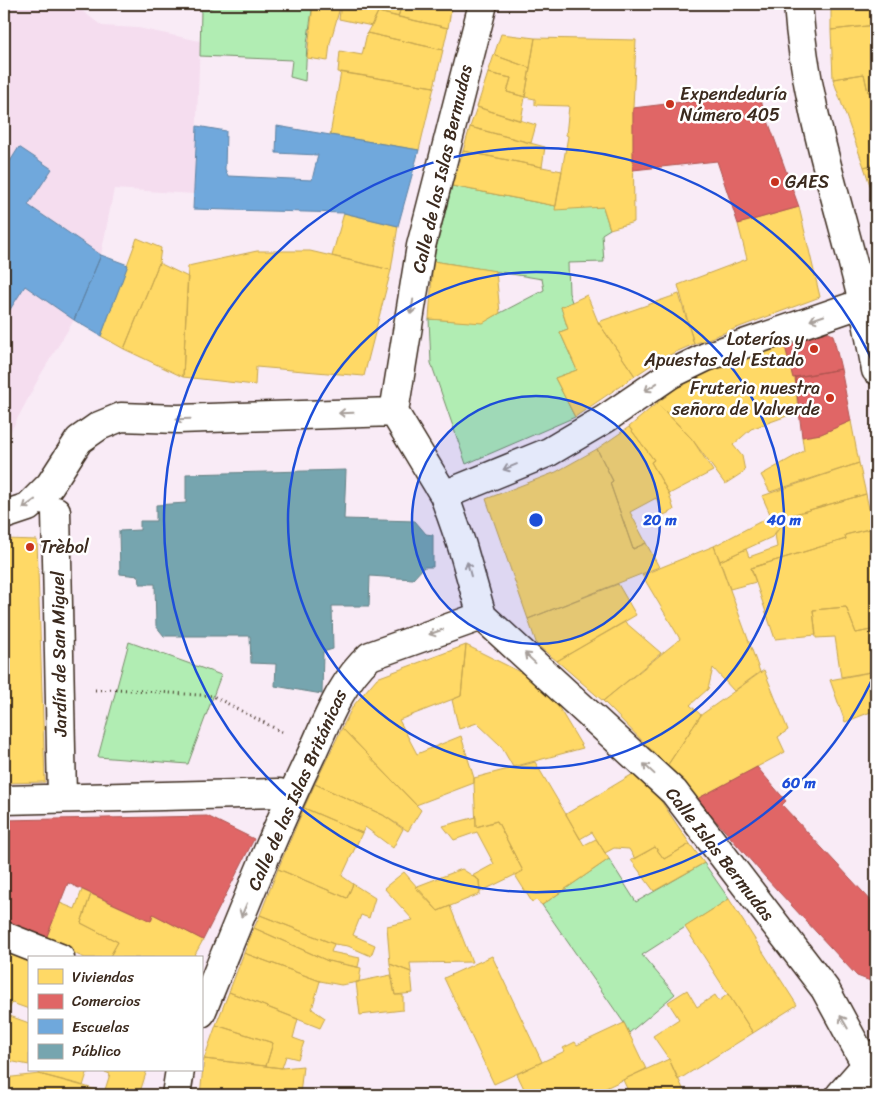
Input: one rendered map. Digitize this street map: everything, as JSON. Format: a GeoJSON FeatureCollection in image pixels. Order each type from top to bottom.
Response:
{"type":"FeatureCollection","features":[{"type":"Feature","properties":{"kind":"street","name":"Calle de las Islas Bermudas"},"geometry":{"type":"LineString","coordinates":[[394,412],[421,246],[483,4]]}},
{"type":"Feature","properties":{"kind":"street"},"geometry":{"type":"LineString","coordinates":[[798,4],[806,77],[815,126],[863,304],[876,370]]}},
{"type":"Feature","properties":{"kind":"street"},"geometry":{"type":"LineString","coordinates":[[444,495],[549,452],[605,419],[671,374],[706,356],[863,304]]}},
{"type":"Feature","properties":{"kind":"street"},"geometry":{"type":"LineString","coordinates":[[4,515],[28,507],[50,485],[79,440],[99,426],[121,417],[178,419],[394,412],[444,495],[462,546],[482,616]]}},
{"type":"Feature","properties":{"kind":"street","name":"Jardín de San Miguel"},"geometry":{"type":"LineString","coordinates":[[56,511],[62,797]]}},
{"type":"Feature","properties":{"kind":"street","name":"Calle de las Islas Británicas"},"geometry":{"type":"LineString","coordinates":[[202,1011],[292,794],[344,684],[370,656],[482,616]]}},
{"type":"Feature","properties":{"kind":"street","name":"Calle Islas Bermudas"},"geometry":{"type":"LineString","coordinates":[[482,616],[674,792],[825,989],[873,1067]]}},
{"type":"Feature","properties":{"kind":"street"},"geometry":{"type":"LineString","coordinates":[[4,800],[62,797],[279,793]]}},
{"type":"Feature","properties":{"kind":"street"},"geometry":{"type":"LineString","coordinates":[[4,936],[55,956]]}},
{"type":"Feature","properties":{"kind":"street"},"geometry":{"type":"LineString","coordinates":[[840,1095],[873,1067]]}},
{"type":"Feature","properties":{"kind":"street"},"geometry":{"type":"LineString","coordinates":[[176,1095],[180,1072]]}},
{"type":"Feature","properties":{"kind":"path"},"geometry":{"type":"LineString","coordinates":[[116,689],[213,696],[284,732]]}},
{"type":"Feature","properties":{"kind":"shaded area"},"geometry":{"type":"Polygon","coordinates":[[[4,4],[76,4],[77,7],[102,26],[138,28],[200,41],[194,194],[114,189],[101,255],[74,320],[41,374],[4,444],[4,4]]]}},
{"type":"Feature","properties":{"kind":"green space"},"geometry":{"type":"Polygon","coordinates":[[[217,4],[313,4],[307,44],[305,81],[290,77],[292,60],[200,56],[201,10],[208,10],[217,4]]]}},
{"type":"Feature","properties":{"kind":"green space"},"geometry":{"type":"Polygon","coordinates":[[[452,186],[556,206],[603,207],[610,229],[602,234],[604,262],[568,263],[569,293],[572,302],[561,307],[568,329],[560,332],[577,370],[555,378],[575,417],[466,464],[431,363],[429,319],[483,322],[544,290],[542,279],[433,261],[452,186]]]}},
{"type":"Feature","properties":{"kind":"green space"},"geometry":{"type":"Polygon","coordinates":[[[129,642],[221,675],[188,764],[98,757],[129,642]]]}},
{"type":"Feature","properties":{"kind":"green space"},"geometry":{"type":"Polygon","coordinates":[[[609,859],[636,902],[704,863],[729,899],[642,955],[675,994],[629,1033],[542,905],[609,859]]]}},
{"type":"Feature","properties":{"kind":"building: Viviendas"},"geometry":{"type":"Polygon","coordinates":[[[313,4],[341,4],[330,43],[328,61],[307,58],[313,4]]]}},
{"type":"Feature","properties":{"kind":"building: Viviendas"},"geometry":{"type":"Polygon","coordinates":[[[341,4],[385,4],[382,13],[378,12],[372,26],[339,19],[341,4]]]}},
{"type":"Feature","properties":{"kind":"building: Viviendas"},"geometry":{"type":"Polygon","coordinates":[[[385,4],[402,4],[398,17],[382,13],[385,4]]]}},
{"type":"Feature","properties":{"kind":"building: Viviendas"},"geometry":{"type":"Polygon","coordinates":[[[402,4],[452,4],[448,28],[398,17],[402,4]]]}},
{"type":"Feature","properties":{"kind":"building: Viviendas"},"geometry":{"type":"Polygon","coordinates":[[[831,4],[876,4],[876,25],[831,30],[831,4]]]}},
{"type":"Feature","properties":{"kind":"building: Viviendas"},"geometry":{"type":"Polygon","coordinates":[[[378,12],[448,28],[443,50],[367,33],[378,12]]]}},
{"type":"Feature","properties":{"kind":"building: Viviendas"},"geometry":{"type":"Polygon","coordinates":[[[876,25],[876,91],[868,92],[864,74],[833,79],[831,30],[876,25]]]}},
{"type":"Feature","properties":{"kind":"building: Viviendas"},"geometry":{"type":"Polygon","coordinates":[[[367,33],[443,50],[434,87],[338,72],[340,51],[362,55],[367,33]]]}},
{"type":"Feature","properties":{"kind":"building: Viviendas"},"geometry":{"type":"Polygon","coordinates":[[[501,34],[535,38],[530,68],[494,55],[501,34]]]}},
{"type":"Feature","properties":{"kind":"building: Viviendas"},"geometry":{"type":"Polygon","coordinates":[[[535,38],[636,40],[633,108],[634,222],[610,229],[603,207],[555,210],[568,136],[566,135],[569,106],[535,105],[535,99],[525,97],[535,38]]]}},
{"type":"Feature","properties":{"kind":"building: Viviendas"},"geometry":{"type":"Polygon","coordinates":[[[494,55],[530,68],[525,97],[507,92],[511,78],[488,73],[494,55]]]}},
{"type":"Feature","properties":{"kind":"building: Viviendas"},"geometry":{"type":"Polygon","coordinates":[[[341,72],[434,87],[419,150],[330,135],[341,72]]]}},
{"type":"Feature","properties":{"kind":"building: Viviendas"},"geometry":{"type":"Polygon","coordinates":[[[488,73],[511,78],[507,92],[525,97],[521,121],[477,107],[488,73]]]}},
{"type":"Feature","properties":{"kind":"building: Viviendas"},"geometry":{"type":"Polygon","coordinates":[[[864,74],[868,92],[876,91],[876,164],[864,167],[833,79],[864,74]]]}},
{"type":"Feature","properties":{"kind":"building: Viviendas"},"geometry":{"type":"Polygon","coordinates":[[[477,107],[536,125],[531,143],[470,127],[477,107]]]}},
{"type":"Feature","properties":{"kind":"building: Viviendas"},"geometry":{"type":"Polygon","coordinates":[[[470,127],[545,147],[542,167],[463,151],[470,127]]]}},
{"type":"Feature","properties":{"kind":"building: Viviendas"},"geometry":{"type":"Polygon","coordinates":[[[463,151],[562,171],[556,206],[452,186],[463,151]]]}},
{"type":"Feature","properties":{"kind":"building: Viviendas"},"geometry":{"type":"Polygon","coordinates":[[[876,164],[876,187],[871,188],[864,167],[876,164]]]}},
{"type":"Feature","properties":{"kind":"building: Viviendas"},"geometry":{"type":"Polygon","coordinates":[[[799,207],[820,297],[694,344],[678,285],[747,259],[738,224],[799,207]]]}},
{"type":"Feature","properties":{"kind":"building: Viviendas"},"geometry":{"type":"Polygon","coordinates":[[[344,213],[398,226],[391,270],[332,256],[344,213]]]}},
{"type":"Feature","properties":{"kind":"building: Viviendas"},"geometry":{"type":"Polygon","coordinates":[[[137,238],[161,248],[159,263],[124,349],[101,336],[137,238]]]}},
{"type":"Feature","properties":{"kind":"building: Viviendas"},"geometry":{"type":"Polygon","coordinates":[[[257,251],[310,251],[391,270],[364,376],[256,367],[255,385],[183,377],[188,266],[257,251]]]}},
{"type":"Feature","properties":{"kind":"building: Viviendas"},"geometry":{"type":"Polygon","coordinates":[[[433,261],[496,271],[500,313],[483,323],[429,319],[433,261]]]}},
{"type":"Feature","properties":{"kind":"building: Viviendas"},"geometry":{"type":"Polygon","coordinates":[[[159,263],[188,277],[183,377],[124,349],[159,263]]]}},
{"type":"Feature","properties":{"kind":"building: Viviendas"},"geometry":{"type":"Polygon","coordinates":[[[679,294],[694,344],[660,359],[635,376],[598,322],[679,294]]]}},
{"type":"Feature","properties":{"kind":"building: Viviendas"},"geometry":{"type":"Polygon","coordinates":[[[587,295],[598,322],[635,376],[575,417],[555,378],[577,370],[560,332],[568,329],[561,307],[587,295]]]}},
{"type":"Feature","properties":{"kind":"building: Viviendas"},"geometry":{"type":"Polygon","coordinates":[[[784,342],[793,378],[795,377],[798,412],[751,429],[733,445],[742,456],[745,471],[725,484],[692,439],[657,403],[693,376],[784,342]]]}},
{"type":"Feature","properties":{"kind":"building: Viviendas"},"geometry":{"type":"Polygon","coordinates":[[[657,403],[692,439],[713,471],[669,494],[651,462],[654,460],[629,427],[657,403]]]}},
{"type":"Feature","properties":{"kind":"building: Viviendas"},"geometry":{"type":"Polygon","coordinates":[[[851,421],[859,463],[770,492],[761,475],[804,451],[802,437],[821,434],[851,421]]]}},
{"type":"Feature","properties":{"kind":"building: Viviendas"},"geometry":{"type":"Polygon","coordinates":[[[629,427],[654,460],[651,462],[669,494],[674,510],[664,515],[656,498],[630,512],[646,543],[633,549],[610,483],[613,481],[597,449],[629,427]]]}},
{"type":"Feature","properties":{"kind":"building: Viviendas"},"geometry":{"type":"Polygon","coordinates":[[[597,449],[613,481],[610,483],[633,549],[646,543],[659,567],[528,619],[486,499],[556,472],[597,449]]]}},
{"type":"Feature","properties":{"kind":"building: Viviendas"},"geometry":{"type":"Polygon","coordinates":[[[859,463],[866,494],[788,516],[772,537],[720,561],[714,546],[771,516],[762,496],[859,463]]]}},
{"type":"Feature","properties":{"kind":"building: Viviendas"},"geometry":{"type":"Polygon","coordinates":[[[866,494],[873,528],[845,535],[846,539],[751,568],[756,582],[730,589],[720,561],[746,549],[749,557],[777,547],[775,534],[788,516],[866,494]]]}},
{"type":"Feature","properties":{"kind":"building: Viviendas"},"geometry":{"type":"Polygon","coordinates":[[[873,528],[876,538],[876,629],[856,633],[846,607],[813,610],[816,635],[775,639],[751,568],[846,539],[845,535],[873,528]]]}},
{"type":"Feature","properties":{"kind":"building: Viviendas"},"geometry":{"type":"Polygon","coordinates":[[[4,539],[37,540],[45,782],[4,783],[4,539]]]}},
{"type":"Feature","properties":{"kind":"building: Viviendas"},"geometry":{"type":"Polygon","coordinates":[[[714,546],[760,672],[734,691],[713,668],[708,689],[690,705],[701,715],[667,766],[603,701],[680,639],[642,575],[714,546]]]}},
{"type":"Feature","properties":{"kind":"building: Viviendas"},"geometry":{"type":"Polygon","coordinates":[[[618,584],[636,615],[557,661],[537,645],[528,619],[618,584]]]}},
{"type":"Feature","properties":{"kind":"building: Viviendas"},"geometry":{"type":"Polygon","coordinates":[[[846,607],[856,633],[876,629],[876,671],[841,677],[835,637],[816,638],[813,610],[846,607]]]}},
{"type":"Feature","properties":{"kind":"building: Viviendas"},"geometry":{"type":"Polygon","coordinates":[[[625,622],[661,653],[603,701],[557,661],[625,622]]]}},
{"type":"Feature","properties":{"kind":"building: Viviendas"},"geometry":{"type":"Polygon","coordinates":[[[466,645],[461,696],[399,720],[417,754],[461,736],[474,783],[416,805],[342,728],[353,706],[377,678],[466,645]]]}},
{"type":"Feature","properties":{"kind":"building: Viviendas"},"geometry":{"type":"Polygon","coordinates":[[[466,645],[528,676],[556,703],[583,748],[513,767],[501,746],[477,723],[459,729],[452,700],[461,696],[466,645]]]}},
{"type":"Feature","properties":{"kind":"building: Viviendas"},"geometry":{"type":"Polygon","coordinates":[[[764,670],[788,730],[778,737],[785,752],[697,799],[667,766],[701,715],[764,670]]]}},
{"type":"Feature","properties":{"kind":"building: Viviendas"},"geometry":{"type":"Polygon","coordinates":[[[876,671],[876,710],[845,722],[830,680],[876,671]]]}},
{"type":"Feature","properties":{"kind":"building: Viviendas"},"geometry":{"type":"Polygon","coordinates":[[[342,728],[421,810],[408,831],[383,815],[315,784],[342,728]]]}},
{"type":"Feature","properties":{"kind":"building: Viviendas"},"geometry":{"type":"Polygon","coordinates":[[[535,762],[584,845],[596,839],[609,859],[542,905],[536,900],[532,902],[515,875],[523,871],[497,821],[476,827],[474,778],[535,762]]]}},
{"type":"Feature","properties":{"kind":"building: Viviendas"},"geometry":{"type":"Polygon","coordinates":[[[633,774],[657,795],[690,844],[664,859],[655,847],[635,859],[629,849],[614,848],[605,853],[592,832],[580,839],[566,814],[633,774]]]}},
{"type":"Feature","properties":{"kind":"building: Viviendas"},"geometry":{"type":"Polygon","coordinates":[[[315,784],[383,815],[403,829],[393,848],[365,827],[362,833],[304,808],[315,784]]]}},
{"type":"Feature","properties":{"kind":"building: Viviendas"},"geometry":{"type":"Polygon","coordinates":[[[304,808],[362,833],[342,876],[353,884],[347,898],[278,869],[304,808]]]}},
{"type":"Feature","properties":{"kind":"building: Viviendas"},"geometry":{"type":"Polygon","coordinates":[[[476,817],[476,827],[497,821],[523,871],[480,892],[479,880],[472,876],[494,864],[477,832],[454,840],[443,826],[476,817]]]}},
{"type":"Feature","properties":{"kind":"building: Viviendas"},"geometry":{"type":"Polygon","coordinates":[[[690,844],[704,863],[654,891],[631,860],[655,847],[664,859],[690,844]]]}},
{"type":"Feature","properties":{"kind":"building: Viviendas"},"geometry":{"type":"Polygon","coordinates":[[[278,869],[347,898],[353,884],[375,898],[369,918],[361,915],[353,935],[375,945],[371,956],[348,946],[334,944],[260,915],[278,869]]]}},
{"type":"Feature","properties":{"kind":"building: Viviendas"},"geometry":{"type":"Polygon","coordinates":[[[462,869],[479,880],[480,894],[438,911],[415,887],[462,869]]]}},
{"type":"Feature","properties":{"kind":"building: Viviendas"},"geometry":{"type":"Polygon","coordinates":[[[404,872],[438,911],[450,906],[472,962],[410,963],[411,972],[390,964],[387,926],[413,920],[384,888],[404,872]]]}},
{"type":"Feature","properties":{"kind":"building: Viviendas"},"geometry":{"type":"Polygon","coordinates":[[[82,890],[91,894],[81,923],[118,942],[110,956],[80,956],[45,941],[60,903],[75,909],[82,890]]]}},
{"type":"Feature","properties":{"kind":"building: Viviendas"},"geometry":{"type":"Polygon","coordinates":[[[91,894],[151,921],[153,914],[203,940],[194,956],[110,956],[118,942],[81,923],[91,894]]]}},
{"type":"Feature","properties":{"kind":"building: Viviendas"},"geometry":{"type":"Polygon","coordinates":[[[729,899],[797,1005],[753,1033],[685,927],[729,899]]]}},
{"type":"Feature","properties":{"kind":"building: Viviendas"},"geometry":{"type":"Polygon","coordinates":[[[260,915],[334,944],[331,952],[360,958],[358,967],[328,961],[254,928],[260,915]]]}},
{"type":"Feature","properties":{"kind":"building: Viviendas"},"geometry":{"type":"Polygon","coordinates":[[[254,928],[328,961],[361,968],[359,982],[341,985],[320,981],[244,953],[254,928]]]}},
{"type":"Feature","properties":{"kind":"building: Viviendas"},"geometry":{"type":"Polygon","coordinates":[[[4,948],[28,958],[28,1009],[12,1003],[4,1020],[4,948]]]}},
{"type":"Feature","properties":{"kind":"building: Viviendas"},"geometry":{"type":"Polygon","coordinates":[[[244,953],[320,981],[312,1009],[325,1018],[320,1028],[229,992],[244,953]]]}},
{"type":"Feature","properties":{"kind":"building: Viviendas"},"geometry":{"type":"Polygon","coordinates":[[[492,956],[542,1062],[494,1084],[444,978],[492,956]]]}},
{"type":"Feature","properties":{"kind":"building: Viviendas"},"geometry":{"type":"Polygon","coordinates":[[[390,964],[411,972],[413,993],[395,995],[390,964]]]}},
{"type":"Feature","properties":{"kind":"building: Viviendas"},"geometry":{"type":"Polygon","coordinates":[[[391,975],[395,995],[403,995],[403,1010],[360,1015],[356,982],[391,975]]]}},
{"type":"Feature","properties":{"kind":"building: Viviendas"},"geometry":{"type":"Polygon","coordinates":[[[687,990],[697,1007],[715,995],[719,1001],[728,994],[753,1033],[678,1080],[669,1059],[653,1036],[679,1019],[668,1002],[687,990]]]}},
{"type":"Feature","properties":{"kind":"building: Viviendas"},"geometry":{"type":"Polygon","coordinates":[[[229,992],[298,1019],[293,1038],[304,1042],[298,1059],[286,1056],[282,1068],[266,1066],[273,1043],[216,1025],[229,992]]]}},
{"type":"Feature","properties":{"kind":"building: Viviendas"},"geometry":{"type":"Polygon","coordinates":[[[7,1015],[28,1023],[28,1065],[4,1060],[4,1022],[7,1015]]]}},
{"type":"Feature","properties":{"kind":"building: Viviendas"},"geometry":{"type":"Polygon","coordinates":[[[624,1023],[646,1069],[591,1095],[527,1095],[517,1074],[565,1051],[563,1048],[575,1042],[577,1045],[624,1023]]]}},
{"type":"Feature","properties":{"kind":"building: Viviendas"},"geometry":{"type":"Polygon","coordinates":[[[216,1025],[273,1043],[266,1066],[204,1059],[216,1025]]]}},
{"type":"Feature","properties":{"kind":"building: Viviendas"},"geometry":{"type":"Polygon","coordinates":[[[204,1059],[282,1068],[303,1066],[300,1095],[200,1095],[204,1059]]]}},
{"type":"Feature","properties":{"kind":"building: Viviendas"},"geometry":{"type":"Polygon","coordinates":[[[669,1059],[686,1095],[630,1095],[623,1080],[669,1059]]]}},
{"type":"Feature","properties":{"kind":"building: Viviendas"},"geometry":{"type":"Polygon","coordinates":[[[40,1072],[87,1072],[83,1086],[39,1074],[40,1072]]]}},
{"type":"Feature","properties":{"kind":"building: Viviendas"},"geometry":{"type":"Polygon","coordinates":[[[105,1072],[146,1072],[139,1095],[111,1095],[104,1093],[110,1074],[105,1072]]]}},
{"type":"Feature","properties":{"kind":"building: Viviendas"},"geometry":{"type":"Polygon","coordinates":[[[39,1074],[111,1095],[4,1095],[4,1078],[39,1074]]]}},
{"type":"Feature","properties":{"kind":"building: Comercios"},"geometry":{"type":"Polygon","coordinates":[[[758,93],[799,207],[738,224],[717,161],[633,170],[633,108],[758,93]]]}},
{"type":"Feature","properties":{"kind":"building: Comercios"},"geometry":{"type":"Polygon","coordinates":[[[827,332],[833,335],[841,369],[793,378],[784,342],[827,332]]]}},
{"type":"Feature","properties":{"kind":"building: Comercios"},"geometry":{"type":"Polygon","coordinates":[[[841,369],[851,421],[821,434],[802,437],[795,377],[841,369]]]}},
{"type":"Feature","properties":{"kind":"building: Comercios"},"geometry":{"type":"Polygon","coordinates":[[[757,767],[786,801],[782,805],[876,906],[876,983],[857,976],[766,878],[697,799],[757,767]]]}},
{"type":"Feature","properties":{"kind":"building: Comercios"},"geometry":{"type":"Polygon","coordinates":[[[207,816],[254,839],[203,940],[153,914],[151,921],[68,883],[45,941],[4,923],[4,820],[207,816]]]}},
{"type":"Feature","properties":{"kind":"building: Escuelas"},"geometry":{"type":"Polygon","coordinates":[[[197,126],[226,131],[225,169],[228,176],[312,180],[318,155],[276,153],[277,126],[419,150],[398,226],[344,213],[193,209],[197,126]]]}},
{"type":"Feature","properties":{"kind":"building: Escuelas"},"geometry":{"type":"Polygon","coordinates":[[[19,147],[52,169],[28,205],[101,255],[74,320],[25,286],[4,319],[4,171],[19,147]]]}},
{"type":"Feature","properties":{"kind":"building: Escuelas"},"geometry":{"type":"Polygon","coordinates":[[[101,255],[128,265],[101,336],[74,320],[101,255]]]}},
{"type":"Feature","properties":{"kind":"building: Público"},"geometry":{"type":"Polygon","coordinates":[[[346,470],[344,519],[415,521],[426,534],[433,535],[433,567],[424,567],[413,579],[370,576],[369,606],[332,606],[333,649],[323,652],[322,694],[275,686],[276,664],[251,663],[250,636],[164,636],[156,626],[155,584],[140,584],[139,576],[120,574],[119,531],[140,530],[140,521],[156,521],[156,505],[186,503],[186,474],[346,470]]]}},
{"type":"Feature","properties":{"kind":"place","name":"Expendeduría Número 405"},"geometry":{"type":"Point","coordinates":[670,104]}},
{"type":"Feature","properties":{"kind":"place","name":"GAES"},"geometry":{"type":"Point","coordinates":[775,182]}},
{"type":"Feature","properties":{"kind":"place","name":"Loterías y Apuestas del Estado"},"geometry":{"type":"Point","coordinates":[814,349]}},
{"type":"Feature","properties":{"kind":"place","name":"Fruteria nuestra señora de Valverde"},"geometry":{"type":"Point","coordinates":[830,398]}},
{"type":"Feature","properties":{"kind":"place","name":"Trèbol"},"geometry":{"type":"Point","coordinates":[30,547]}}]}
